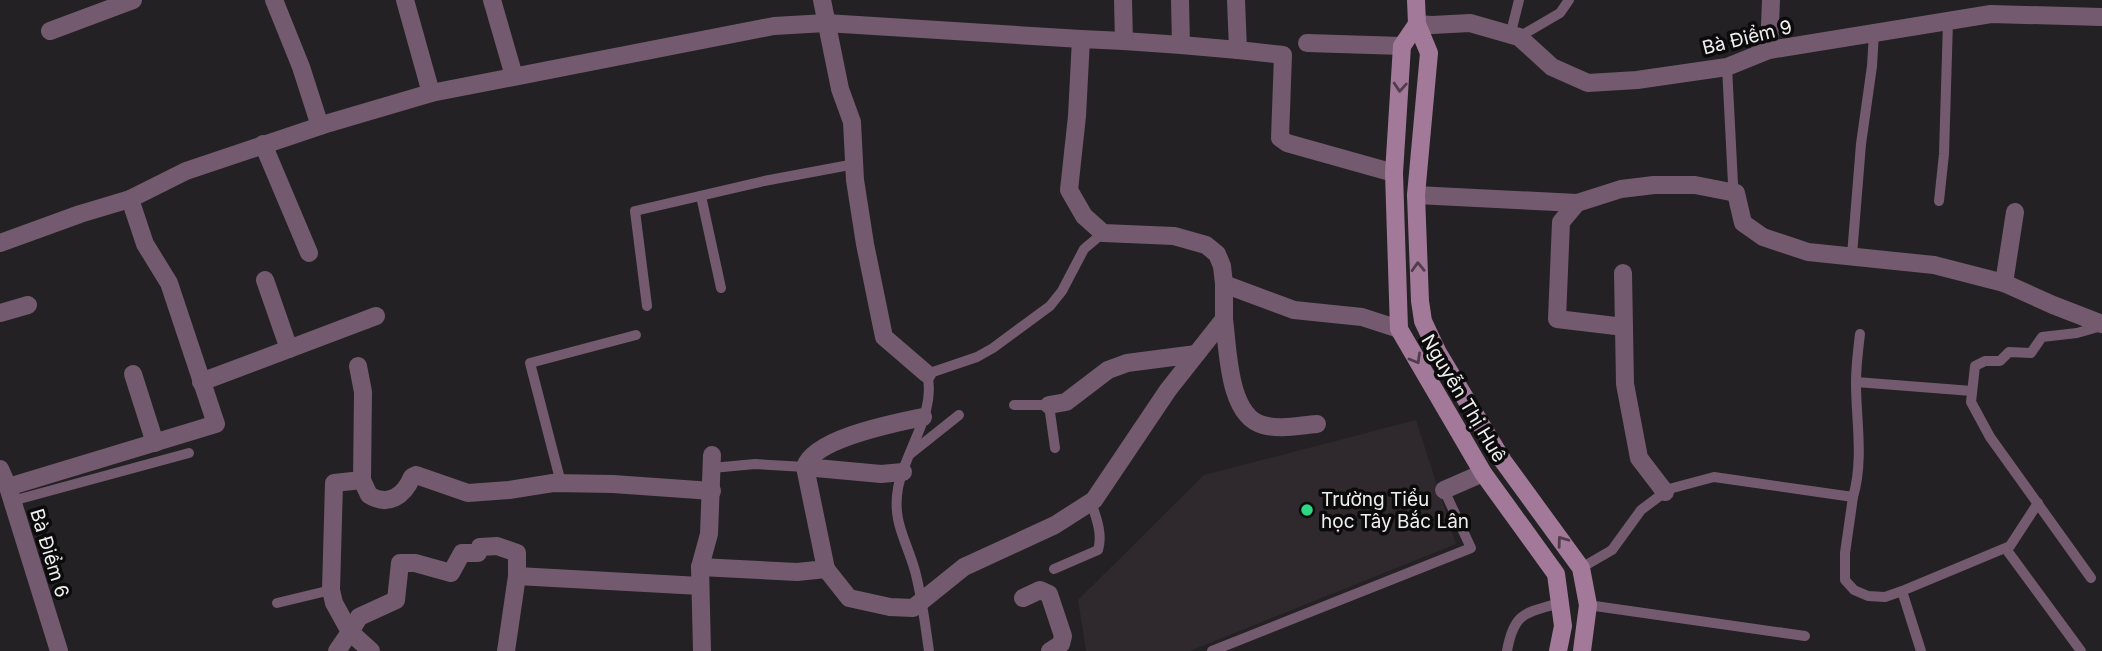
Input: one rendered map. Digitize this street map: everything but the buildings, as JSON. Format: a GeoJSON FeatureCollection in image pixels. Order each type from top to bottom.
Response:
{"type":"FeatureCollection","features":[{"type":"Feature","properties":{"kind":"street"},"geometry":{"type":"LineString","coordinates":[[50,31],[133,0]]}},
{"type":"Feature","properties":{"kind":"street"},"geometry":{"type":"LineString","coordinates":[[274,0],[302,67],[320,126]]}},
{"type":"Feature","properties":{"kind":"street"},"geometry":{"type":"LineString","coordinates":[[405,0],[431,93]]}},
{"type":"Feature","properties":{"kind":"street"},"geometry":{"type":"LineString","coordinates":[[495,0],[514,76]]}},
{"type":"Feature","properties":{"kind":"street"},"geometry":{"type":"LineString","coordinates":[[822,0],[840,89],[852,122],[864,244],[884,337],[927,374]]}},
{"type":"Feature","properties":{"kind":"street"},"geometry":{"type":"LineString","coordinates":[[1123,0],[1124,41]]}},
{"type":"Feature","properties":{"kind":"street"},"geometry":{"type":"LineString","coordinates":[[1180,0],[1181,45]]}},
{"type":"Feature","properties":{"kind":"street"},"geometry":{"type":"LineString","coordinates":[[1236,0],[1238,50]]}},
{"type":"Feature","properties":{"kind":"street","name":"Nguyễn Thị Huê"},"geometry":{"type":"LineString","coordinates":[[1416,0],[1417,24],[1429,53],[1416,195],[1423,321],[1438,354],[1503,461],[1581,568],[1588,606],[1582,651]]}},
{"type":"Feature","properties":{"kind":"street"},"geometry":{"type":"LineString","coordinates":[[1769,50],[1771,0]]}},
{"type":"Feature","properties":{"kind":"street","name":"Bà Điểm 9"},"geometry":{"type":"LineString","coordinates":[[1417,24],[1470,23],[1515,37],[1552,67],[1588,83],[1637,80],[1727,67],[1769,50],[1948,21],[1991,7],[2102,17]]}},
{"type":"Feature","properties":{"kind":"street"},"geometry":{"type":"LineString","coordinates":[[0,243],[80,214],[130,200],[186,171],[263,144],[431,93],[774,26],[826,23],[1124,41],[1283,55],[1280,138],[1287,143],[1394,173]]}},
{"type":"Feature","properties":{"kind":"street"},"geometry":{"type":"LineString","coordinates":[[1307,43],[1402,46],[1417,24]]}},
{"type":"Feature","properties":{"kind":"street"},"geometry":{"type":"LineString","coordinates":[[1081,39],[1077,116],[1069,190],[1084,216],[1102,233],[1174,236],[1206,245],[1217,254],[1222,266],[1224,320],[1235,393],[1241,408],[1250,418],[1262,425],[1277,427],[1317,424]]}},
{"type":"Feature","properties":{"kind":"street","name":"Nguyễn Thị Huê"},"geometry":{"type":"LineString","coordinates":[[1402,46],[1394,173],[1399,328],[1483,473],[1556,573],[1563,626],[1558,651]]}},
{"type":"Feature","properties":{"kind":"street"},"geometry":{"type":"LineString","coordinates":[[263,144],[309,253]]}},
{"type":"Feature","properties":{"kind":"street"},"geometry":{"type":"LineString","coordinates":[[1416,195],[1577,203],[1621,189],[1695,184],[1736,193],[1743,223],[1763,237],[1808,252],[1934,265],[2004,283],[2102,325]]}},
{"type":"Feature","properties":{"kind":"street"},"geometry":{"type":"LineString","coordinates":[[10,494],[216,424],[169,283],[145,244],[130,200]]}},
{"type":"Feature","properties":{"kind":"street"},"geometry":{"type":"LineString","coordinates":[[1577,203],[1561,222],[1557,319],[1624,327]]}},
{"type":"Feature","properties":{"kind":"street"},"geometry":{"type":"LineString","coordinates":[[2004,283],[2015,212]]}},
{"type":"Feature","properties":{"kind":"street"},"geometry":{"type":"LineString","coordinates":[[1623,272],[1625,384],[1639,458],[1665,492]]}},
{"type":"Feature","properties":{"kind":"street"},"geometry":{"type":"LineString","coordinates":[[265,280],[289,349]]}},
{"type":"Feature","properties":{"kind":"street"},"geometry":{"type":"LineString","coordinates":[[1224,284],[1294,310],[1362,317],[1399,328]]}},
{"type":"Feature","properties":{"kind":"street"},"geometry":{"type":"LineString","coordinates":[[0,313],[28,305]]}},
{"type":"Feature","properties":{"kind":"street"},"geometry":{"type":"LineString","coordinates":[[201,382],[376,316]]}},
{"type":"Feature","properties":{"kind":"street"},"geometry":{"type":"LineString","coordinates":[[923,416],[851,436],[820,449],[808,459],[805,467],[826,569],[849,598],[913,608],[964,567],[1055,525],[1091,502],[1168,390],[1224,320]]}},
{"type":"Feature","properties":{"kind":"street"},"geometry":{"type":"LineString","coordinates":[[1049,405],[1066,402],[1116,366],[1196,354]]}},
{"type":"Feature","properties":{"kind":"street"},"geometry":{"type":"LineString","coordinates":[[358,366],[363,392],[362,480],[369,495],[380,500],[398,497],[416,475],[468,493],[561,483],[712,491]]}},
{"type":"Feature","properties":{"kind":"street"},"geometry":{"type":"LineString","coordinates":[[133,374],[155,443]]}},
{"type":"Feature","properties":{"kind":"street"},"geometry":{"type":"LineString","coordinates":[[1444,490],[1503,461]]}},
{"type":"Feature","properties":{"kind":"street"},"geometry":{"type":"LineString","coordinates":[[702,651],[700,567],[709,534],[712,462]]}},
{"type":"Feature","properties":{"kind":"street"},"geometry":{"type":"LineString","coordinates":[[805,467],[881,474],[903,472]]}},
{"type":"Feature","properties":{"kind":"street","name":"Bà Điểm 6"},"geometry":{"type":"LineString","coordinates":[[0,468],[59,651]]}},
{"type":"Feature","properties":{"kind":"street"},"geometry":{"type":"LineString","coordinates":[[362,480],[334,483],[331,590],[334,603],[350,632],[371,651]]}},
{"type":"Feature","properties":{"kind":"street"},"geometry":{"type":"LineString","coordinates":[[337,651],[359,617],[396,600],[399,565],[402,561],[451,573],[462,553],[478,553],[480,547],[497,546],[517,553],[517,576],[506,651]]}},
{"type":"Feature","properties":{"kind":"street"},"geometry":{"type":"LineString","coordinates":[[700,567],[797,572],[826,569]]}},
{"type":"Feature","properties":{"kind":"street"},"geometry":{"type":"LineString","coordinates":[[517,576],[700,586]]}},
{"type":"Feature","properties":{"kind":"street"},"geometry":{"type":"LineString","coordinates":[[1023,598],[1040,590],[1049,594],[1063,640],[1050,651]]}},
{"type":"Feature","properties":{"kind":"lane"},"geometry":{"type":"LineString","coordinates":[[1515,37],[1520,0]]}},
{"type":"Feature","properties":{"kind":"lane"},"geometry":{"type":"LineString","coordinates":[[1515,37],[1560,13],[1569,0]]}},
{"type":"Feature","properties":{"kind":"lane"},"geometry":{"type":"LineString","coordinates":[[1939,201],[1944,155],[1948,21]]}},
{"type":"Feature","properties":{"kind":"lane"},"geometry":{"type":"LineString","coordinates":[[1852,255],[1874,33]]}},
{"type":"Feature","properties":{"kind":"lane"},"geometry":{"type":"LineString","coordinates":[[1727,67],[1733,184],[1736,193]]}},
{"type":"Feature","properties":{"kind":"lane"},"geometry":{"type":"LineString","coordinates":[[648,306],[635,211],[855,164]]}},
{"type":"Feature","properties":{"kind":"lane"},"geometry":{"type":"LineString","coordinates":[[701,196],[722,288]]}},
{"type":"Feature","properties":{"kind":"lane"},"geometry":{"type":"LineString","coordinates":[[929,651],[915,571],[895,512],[903,472],[923,416],[930,385],[927,374],[977,357],[1050,306],[1062,291],[1084,249],[1102,233]]}},
{"type":"Feature","properties":{"kind":"lane"},"geometry":{"type":"LineString","coordinates":[[2091,578],[1990,437],[1972,402],[1972,391],[1975,366],[1985,361],[2000,361],[2009,352],[2031,353],[2042,337],[2077,333],[2102,325]]}},
{"type":"Feature","properties":{"kind":"lane"},"geometry":{"type":"LineString","coordinates":[[1860,334],[1856,382],[1859,436],[1857,485],[1845,553],[1845,580],[1854,590],[1868,596],[1885,597],[2006,548],[2010,546],[2038,503]]}},
{"type":"Feature","properties":{"kind":"lane"},"geometry":{"type":"LineString","coordinates":[[561,483],[530,363],[636,335]]}},
{"type":"Feature","properties":{"kind":"lane"},"geometry":{"type":"LineString","coordinates":[[1856,382],[1972,391]]}},
{"type":"Feature","properties":{"kind":"lane"},"geometry":{"type":"LineString","coordinates":[[1014,405],[1049,405],[1055,448]]}},
{"type":"Feature","properties":{"kind":"lane"},"geometry":{"type":"LineString","coordinates":[[910,454],[959,415]]}},
{"type":"Feature","properties":{"kind":"lane"},"geometry":{"type":"LineString","coordinates":[[10,494],[189,453]]}},
{"type":"Feature","properties":{"kind":"lane"},"geometry":{"type":"LineString","coordinates":[[712,462],[805,467]]}},
{"type":"Feature","properties":{"kind":"lane"},"geometry":{"type":"LineString","coordinates":[[1581,568],[1612,550],[1641,510],[1665,492],[1714,477],[1853,497]]}},
{"type":"Feature","properties":{"kind":"lane"},"geometry":{"type":"LineString","coordinates":[[1212,651],[1471,548],[1444,490]]}},
{"type":"Feature","properties":{"kind":"lane"},"geometry":{"type":"LineString","coordinates":[[1054,569],[1098,550],[1098,526],[1091,502]]}},
{"type":"Feature","properties":{"kind":"lane"},"geometry":{"type":"LineString","coordinates":[[2006,548],[2081,651]]}},
{"type":"Feature","properties":{"kind":"lane"},"geometry":{"type":"LineString","coordinates":[[277,603],[331,590]]}},
{"type":"Feature","properties":{"kind":"lane"},"geometry":{"type":"LineString","coordinates":[[1902,591],[1921,651]]}},
{"type":"Feature","properties":{"kind":"lane"},"geometry":{"type":"LineString","coordinates":[[1507,651],[1511,630],[1523,615],[1560,603]]}},
{"type":"Feature","properties":{"kind":"lane"},"geometry":{"type":"LineString","coordinates":[[1588,606],[1805,636]]}},
{"type":"Feature","properties":{"kind":"shaded area","name":"Trường Tiểu học Tây Bắc Lân"},"geometry":{"type":"Polygon","coordinates":[[[1416,420],[1456,544],[1190,651],[1086,651],[1078,600],[1204,475],[1416,420]]]}},
{"type":"Feature","properties":{"kind":"place","name":"Trường Tiểu học Tây Bắc Lân"},"geometry":{"type":"Point","coordinates":[1307,510]}}]}
